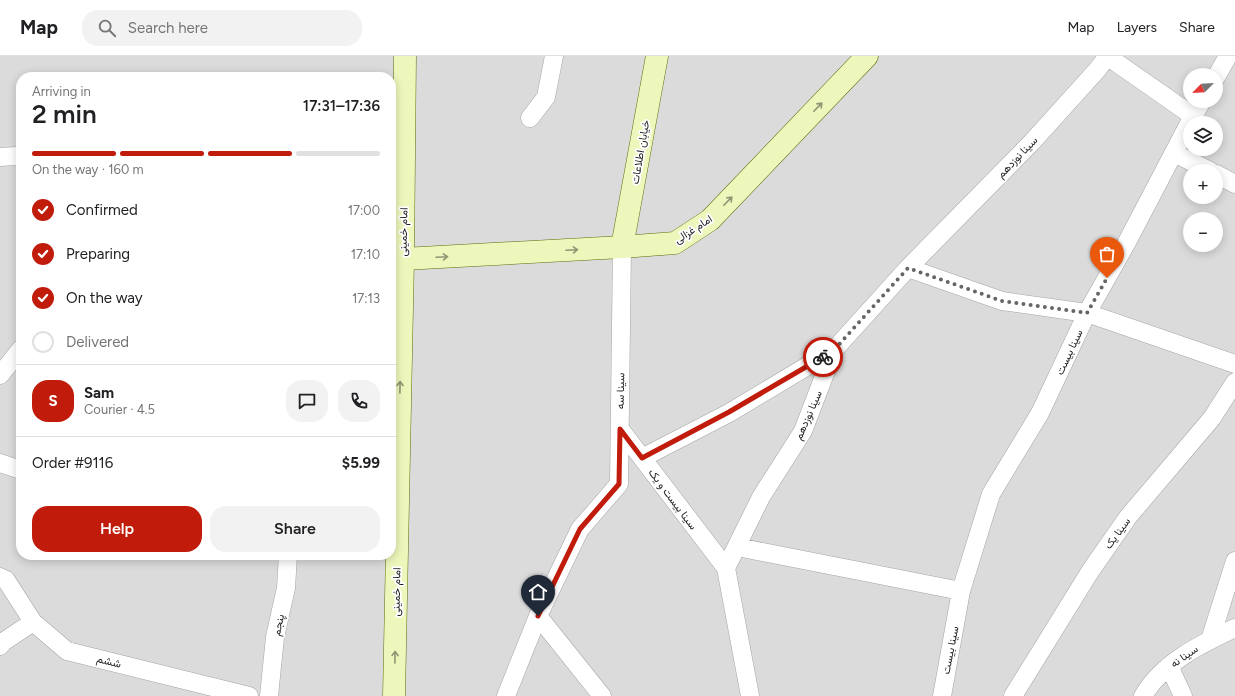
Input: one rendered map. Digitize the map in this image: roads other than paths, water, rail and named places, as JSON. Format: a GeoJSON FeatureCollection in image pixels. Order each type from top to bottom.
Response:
{"type":"FeatureCollection","features":[{"type":"Feature","properties":{"kind":"street","name":"امام خمینی"},"geometry":{"type":"LineString","coordinates":[[396,341],[397,259],[405,56]]}},
{"type":"Feature","properties":{"kind":"street"},"geometry":{"type":"LineString","coordinates":[[530,118],[546,97],[554,56]]}},
{"type":"Feature","properties":{"kind":"street","name":"خیابان اطلاعات"},"geometry":{"type":"LineString","coordinates":[[622,247],[657,56]]}},
{"type":"Feature","properties":{"kind":"street","name":"امام غزالی"},"geometry":{"type":"LineString","coordinates":[[397,259],[675,243],[710,220],[867,56]]}},
{"type":"Feature","properties":{"kind":"street","name":"سینا بیست"},"geometry":{"type":"LineString","coordinates":[[1108,56],[1183,99]]}},
{"type":"Feature","properties":{"kind":"street","name":"سینا نوزدهم"},"geometry":{"type":"LineString","coordinates":[[726,568],[761,496],[803,431],[834,350],[908,268],[1032,142],[1108,56]]}},
{"type":"Feature","properties":{"kind":"street"},"geometry":{"type":"LineString","coordinates":[[1221,68],[1228,56]]}},
{"type":"Feature","properties":{"kind":"street","name":"سینا بیست"},"geometry":{"type":"LineString","coordinates":[[942,696],[961,591],[991,494],[1040,413],[1087,313],[1127,242],[1198,108]]}},
{"type":"Feature","properties":{"kind":"street"},"geometry":{"type":"LineString","coordinates":[[1174,153],[1196,164]]}},
{"type":"Feature","properties":{"kind":"street"},"geometry":{"type":"LineString","coordinates":[[0,157],[16,156]]}},
{"type":"Feature","properties":{"kind":"street"},"geometry":{"type":"LineString","coordinates":[[1223,177],[1235,183]]}},
{"type":"Feature","properties":{"kind":"street","name":"سینا سه"},"geometry":{"type":"LineString","coordinates":[[506,696],[538,616],[580,529],[619,484],[622,247]]}},
{"type":"Feature","properties":{"kind":"street"},"geometry":{"type":"LineString","coordinates":[[908,268],[1002,301],[1087,313],[1235,364]]}},
{"type":"Feature","properties":{"kind":"street"},"geometry":{"type":"LineString","coordinates":[[642,458],[729,412],[834,350]]}},
{"type":"Feature","properties":{"kind":"street"},"geometry":{"type":"LineString","coordinates":[[0,375],[16,355]]}},
{"type":"Feature","properties":{"kind":"street","name":"سینا یک"},"geometry":{"type":"LineString","coordinates":[[1013,696],[1091,570],[1128,517],[1212,418],[1235,382]]}},
{"type":"Feature","properties":{"kind":"street","name":"سینا بیست و یک"},"geometry":{"type":"LineString","coordinates":[[620,429],[726,568]]}},
{"type":"Feature","properties":{"kind":"street"},"geometry":{"type":"LineString","coordinates":[[0,463],[16,468]]}},
{"type":"Feature","properties":{"kind":"street"},"geometry":{"type":"LineString","coordinates":[[737,547],[961,591]]}},
{"type":"Feature","properties":{"kind":"street","name":"پنجم"},"geometry":{"type":"LineString","coordinates":[[269,696],[275,637],[286,588],[288,560]]}},
{"type":"Feature","properties":{"kind":"street","name":"امام خمینی"},"geometry":{"type":"LineString","coordinates":[[394,560],[394,696]]}},
{"type":"Feature","properties":{"kind":"street"},"geometry":{"type":"LineString","coordinates":[[1210,640],[1235,561]]}},
{"type":"Feature","properties":{"kind":"street"},"geometry":{"type":"LineString","coordinates":[[726,568],[750,696]]}},
{"type":"Feature","properties":{"kind":"street","name":"ششم"},"geometry":{"type":"LineString","coordinates":[[0,577],[6,580],[33,622],[67,651],[249,696]]}},
{"type":"Feature","properties":{"kind":"street"},"geometry":{"type":"LineString","coordinates":[[538,616],[602,696]]}},
{"type":"Feature","properties":{"kind":"street"},"geometry":{"type":"LineString","coordinates":[[0,646],[3,642],[33,622]]}},
{"type":"Feature","properties":{"kind":"street","name":"سینا نه"},"geometry":{"type":"LineString","coordinates":[[1143,696],[1150,684],[1169,666],[1188,652],[1235,628]]}},
{"type":"Feature","properties":{"kind":"street"},"geometry":{"type":"LineString","coordinates":[[1169,666],[1184,696]]}}]}
